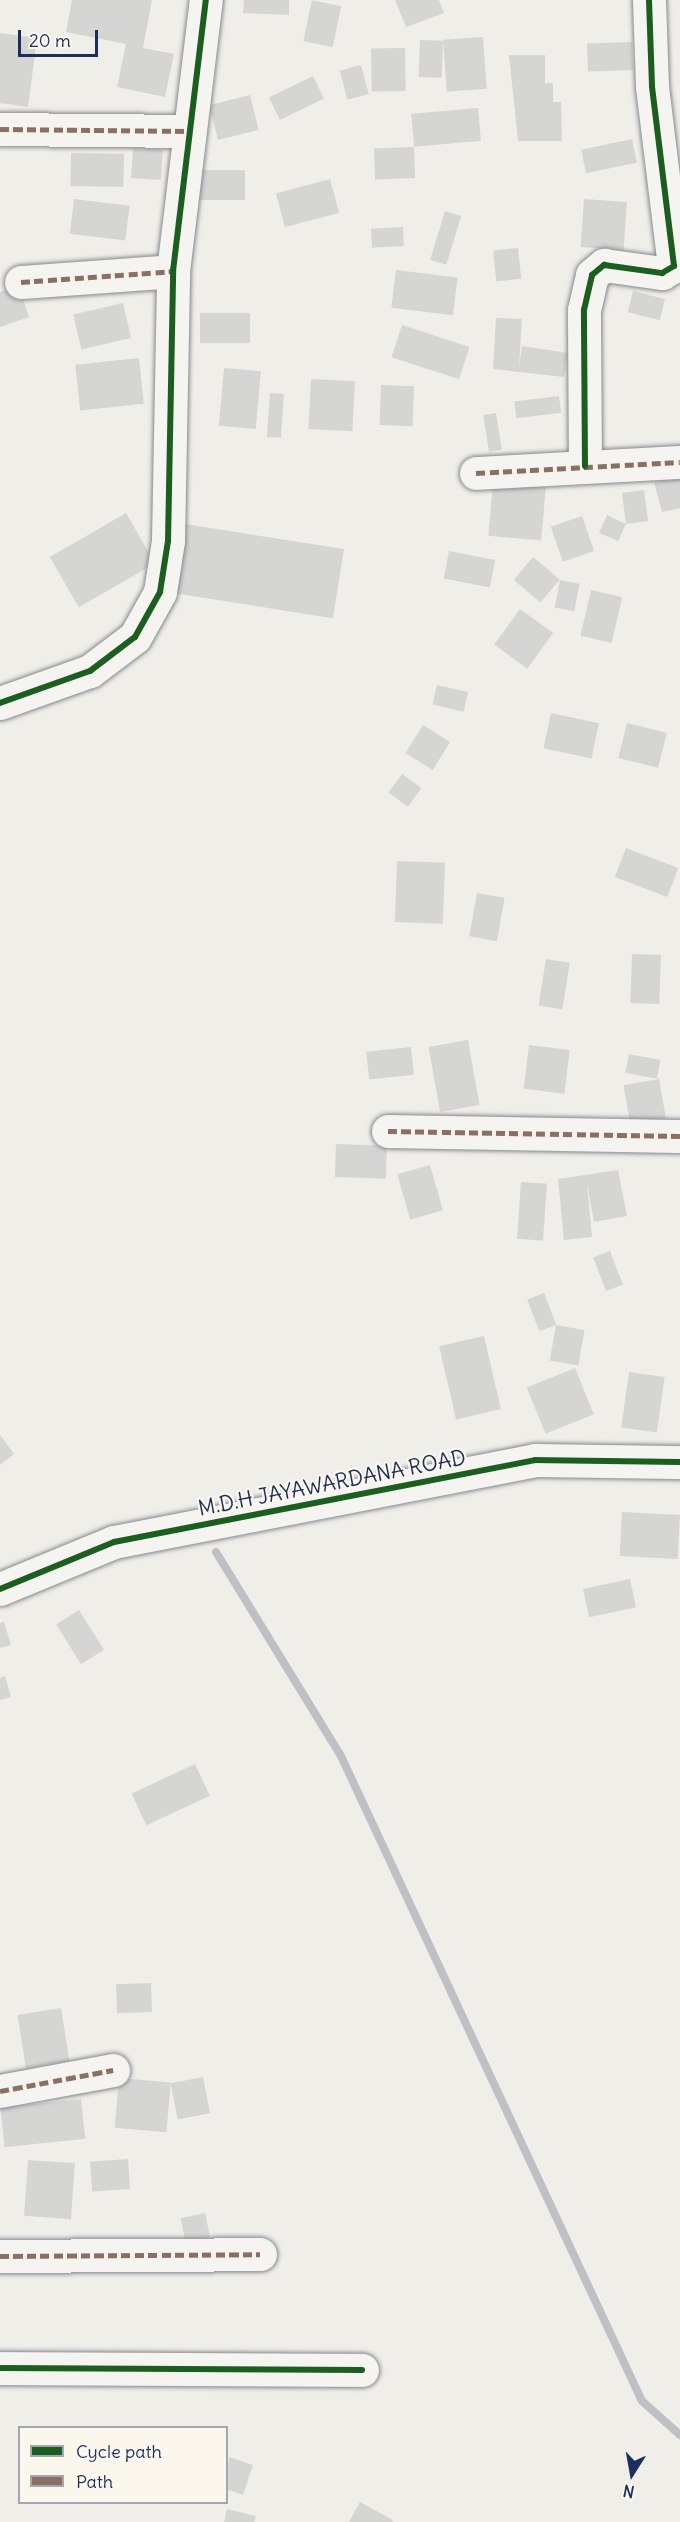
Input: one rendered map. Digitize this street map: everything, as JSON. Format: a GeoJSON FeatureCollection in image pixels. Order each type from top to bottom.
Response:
{"type":"FeatureCollection","features":[{"type":"Feature","properties":{"kind":"street"},"geometry":{"type":"LineString","coordinates":[[0,703],[90,671],[135,637],[160,592],[168,541],[173,271],[188,131],[206,0]]}},
{"type":"Feature","properties":{"kind":"street"},"geometry":{"type":"LineString","coordinates":[[585,466],[584,310],[592,275],[603,265],[662,273],[674,266],[652,86],[649,0]]}},
{"type":"Feature","properties":{"kind":"street"},"geometry":{"type":"LineString","coordinates":[[0,129],[188,131]]}},
{"type":"Feature","properties":{"kind":"street"},"geometry":{"type":"LineString","coordinates":[[21,282],[173,271]]}},
{"type":"Feature","properties":{"kind":"street"},"geometry":{"type":"LineString","coordinates":[[476,473],[680,462]]}},
{"type":"Feature","properties":{"kind":"street"},"geometry":{"type":"LineString","coordinates":[[388,1131],[680,1136]]}},
{"type":"Feature","properties":{"kind":"street","name":"M.D.H JAYAWARDANA ROAD"},"geometry":{"type":"LineString","coordinates":[[0,1589],[114,1542],[535,1460],[680,1462]]}},
{"type":"Feature","properties":{"kind":"street"},"geometry":{"type":"LineString","coordinates":[[0,2091],[113,2070]]}},
{"type":"Feature","properties":{"kind":"street"},"geometry":{"type":"LineString","coordinates":[[0,2256],[260,2254]]}},
{"type":"Feature","properties":{"kind":"street"},"geometry":{"type":"LineString","coordinates":[[0,2368],[362,2370]]}},
{"type":"Feature","properties":{"kind":"building"},"geometry":{"type":"Polygon","coordinates":[[[72,0],[152,0],[143,48],[174,54],[165,97],[117,87],[126,44],[66,32],[72,0]]]}},
{"type":"Feature","properties":{"kind":"building"},"geometry":{"type":"Polygon","coordinates":[[[244,0],[289,0],[289,15],[243,13],[244,0]]]}},
{"type":"Feature","properties":{"kind":"building"},"geometry":{"type":"Polygon","coordinates":[[[312,0],[341,6],[333,47],[303,41],[312,0]]]}},
{"type":"Feature","properties":{"kind":"building"},"geometry":{"type":"Polygon","coordinates":[[[395,0],[439,0],[444,13],[406,27],[395,0]]]}},
{"type":"Feature","properties":{"kind":"building"},"geometry":{"type":"Polygon","coordinates":[[[0,33],[37,38],[28,107],[0,103],[0,33]]]}},
{"type":"Feature","properties":{"kind":"building"},"geometry":{"type":"Polygon","coordinates":[[[483,37],[487,89],[447,92],[443,40],[483,37]]]}},
{"type":"Feature","properties":{"kind":"building"},"geometry":{"type":"Polygon","coordinates":[[[420,40],[443,41],[442,78],[419,77],[420,40]]]}},
{"type":"Feature","properties":{"kind":"building"},"geometry":{"type":"Polygon","coordinates":[[[632,42],[633,70],[588,72],[587,44],[632,42]]]}},
{"type":"Feature","properties":{"kind":"building"},"geometry":{"type":"Polygon","coordinates":[[[405,48],[406,91],[372,92],[371,49],[405,48]]]}},
{"type":"Feature","properties":{"kind":"building"},"geometry":{"type":"Polygon","coordinates":[[[509,55],[545,55],[545,83],[553,83],[553,102],[561,102],[562,141],[518,141],[509,55]]]}},
{"type":"Feature","properties":{"kind":"building"},"geometry":{"type":"Polygon","coordinates":[[[361,65],[369,94],[348,100],[340,71],[361,65]]]}},
{"type":"Feature","properties":{"kind":"building"},"geometry":{"type":"Polygon","coordinates":[[[313,76],[324,98],[280,120],[269,97],[313,76]]]}},
{"type":"Feature","properties":{"kind":"building"},"geometry":{"type":"Polygon","coordinates":[[[250,95],[259,130],[218,140],[209,105],[250,95]]]}},
{"type":"Feature","properties":{"kind":"building"},"geometry":{"type":"Polygon","coordinates":[[[478,108],[481,141],[414,147],[411,114],[478,108]]]}},
{"type":"Feature","properties":{"kind":"building"},"geometry":{"type":"Polygon","coordinates":[[[632,139],[637,162],[586,173],[581,150],[632,139]]]}},
{"type":"Feature","properties":{"kind":"building"},"geometry":{"type":"Polygon","coordinates":[[[414,147],[415,178],[375,179],[374,148],[414,147]]]}},
{"type":"Feature","properties":{"kind":"building"},"geometry":{"type":"Polygon","coordinates":[[[133,148],[163,150],[161,180],[131,178],[133,148]]]}},
{"type":"Feature","properties":{"kind":"building"},"geometry":{"type":"Polygon","coordinates":[[[71,153],[124,154],[123,187],[70,186],[71,153]]]}},
{"type":"Feature","properties":{"kind":"building"},"geometry":{"type":"Polygon","coordinates":[[[198,170],[245,170],[245,200],[198,200],[198,170]]]}},
{"type":"Feature","properties":{"kind":"building"},"geometry":{"type":"Polygon","coordinates":[[[330,179],[339,213],[285,227],[276,193],[330,179]]]}},
{"type":"Feature","properties":{"kind":"building"},"geometry":{"type":"Polygon","coordinates":[[[74,199],[130,206],[125,241],[70,234],[74,199]]]}},
{"type":"Feature","properties":{"kind":"building"},"geometry":{"type":"Polygon","coordinates":[[[584,199],[627,202],[624,250],[581,247],[584,199]]]}},
{"type":"Feature","properties":{"kind":"building"},"geometry":{"type":"Polygon","coordinates":[[[445,211],[461,216],[446,265],[430,260],[445,211]]]}},
{"type":"Feature","properties":{"kind":"building"},"geometry":{"type":"Polygon","coordinates":[[[403,227],[404,246],[372,248],[371,229],[403,227]]]}},
{"type":"Feature","properties":{"kind":"building"},"geometry":{"type":"Polygon","coordinates":[[[518,248],[521,279],[496,281],[493,251],[518,248]]]}},
{"type":"Feature","properties":{"kind":"building"},"geometry":{"type":"Polygon","coordinates":[[[396,270],[458,278],[453,315],[391,308],[396,270]]]}},
{"type":"Feature","properties":{"kind":"building"},"geometry":{"type":"Polygon","coordinates":[[[19,286],[29,317],[0,327],[0,292],[19,286]]]}},
{"type":"Feature","properties":{"kind":"building"},"geometry":{"type":"Polygon","coordinates":[[[633,291],[665,299],[660,320],[628,312],[633,291]]]}},
{"type":"Feature","properties":{"kind":"building"},"geometry":{"type":"Polygon","coordinates":[[[123,303],[131,338],[81,350],[73,314],[123,303]]]}},
{"type":"Feature","properties":{"kind":"building"},"geometry":{"type":"Polygon","coordinates":[[[200,313],[250,313],[250,343],[200,343],[200,313]]]}},
{"type":"Feature","properties":{"kind":"building"},"geometry":{"type":"Polygon","coordinates":[[[496,318],[522,319],[519,367],[522,346],[568,353],[564,377],[493,369],[496,318]]]}},
{"type":"Feature","properties":{"kind":"building"},"geometry":{"type":"Polygon","coordinates":[[[402,325],[470,347],[459,379],[391,357],[402,325]]]}},
{"type":"Feature","properties":{"kind":"building"},"geometry":{"type":"Polygon","coordinates":[[[139,358],[144,404],[80,410],[75,365],[139,358]]]}},
{"type":"Feature","properties":{"kind":"building"},"geometry":{"type":"Polygon","coordinates":[[[224,368],[261,371],[256,429],[219,426],[224,368]]]}},
{"type":"Feature","properties":{"kind":"building"},"geometry":{"type":"Polygon","coordinates":[[[311,379],[355,381],[352,431],[308,429],[311,379]]]}},
{"type":"Feature","properties":{"kind":"building"},"geometry":{"type":"Polygon","coordinates":[[[381,385],[414,386],[413,426],[380,425],[381,385]]]}},
{"type":"Feature","properties":{"kind":"building"},"geometry":{"type":"Polygon","coordinates":[[[270,393],[284,394],[281,438],[267,437],[270,393]]]}},
{"type":"Feature","properties":{"kind":"building"},"geometry":{"type":"Polygon","coordinates":[[[559,396],[561,413],[516,418],[514,401],[559,396]]]}},
{"type":"Feature","properties":{"kind":"building"},"geometry":{"type":"Polygon","coordinates":[[[496,413],[502,450],[489,452],[483,415],[496,413]]]}},
{"type":"Feature","properties":{"kind":"building"},"geometry":{"type":"Polygon","coordinates":[[[680,476],[680,508],[662,512],[654,482],[680,476]]]}},
{"type":"Feature","properties":{"kind":"building"},"geometry":{"type":"Polygon","coordinates":[[[493,483],[546,488],[541,540],[488,536],[493,483]]]}},
{"type":"Feature","properties":{"kind":"building"},"geometry":{"type":"Polygon","coordinates":[[[644,490],[648,521],[626,524],[622,493],[644,490]]]}},
{"type":"Feature","properties":{"kind":"building"},"geometry":{"type":"Polygon","coordinates":[[[126,513],[155,563],[79,607],[50,557],[126,513]]]}},
{"type":"Feature","properties":{"kind":"building"},"geometry":{"type":"Polygon","coordinates":[[[607,515],[626,524],[618,541],[599,533],[607,515]]]}},
{"type":"Feature","properties":{"kind":"building"},"geometry":{"type":"Polygon","coordinates":[[[582,516],[594,551],[563,562],[551,527],[582,516]]]}},
{"type":"Feature","properties":{"kind":"building"},"geometry":{"type":"Polygon","coordinates":[[[179,523],[344,549],[333,618],[168,592],[179,523]]]}},
{"type":"Feature","properties":{"kind":"building"},"geometry":{"type":"Polygon","coordinates":[[[449,551],[495,560],[490,587],[444,578],[449,551]]]}},
{"type":"Feature","properties":{"kind":"building"},"geometry":{"type":"Polygon","coordinates":[[[533,557],[560,579],[541,602],[514,580],[533,557]]]}},
{"type":"Feature","properties":{"kind":"building"},"geometry":{"type":"Polygon","coordinates":[[[560,580],[580,584],[574,611],[555,607],[560,580]]]}},
{"type":"Feature","properties":{"kind":"building"},"geometry":{"type":"Polygon","coordinates":[[[591,590],[622,597],[612,643],[580,636],[591,590]]]}},
{"type":"Feature","properties":{"kind":"building"},"geometry":{"type":"Polygon","coordinates":[[[520,609],[553,633],[527,669],[494,645],[520,609]]]}},
{"type":"Feature","properties":{"kind":"building"},"geometry":{"type":"Polygon","coordinates":[[[437,685],[468,692],[464,712],[433,704],[437,685]]]}},
{"type":"Feature","properties":{"kind":"building"},"geometry":{"type":"Polygon","coordinates":[[[551,713],[599,723],[591,758],[544,748],[551,713]]]}},
{"type":"Feature","properties":{"kind":"building"},"geometry":{"type":"Polygon","coordinates":[[[627,723],[667,733],[658,768],[618,758],[627,723]]]}},
{"type":"Feature","properties":{"kind":"building"},"geometry":{"type":"Polygon","coordinates":[[[423,725],[450,742],[433,770],[406,753],[423,725]]]}},
{"type":"Feature","properties":{"kind":"building"},"geometry":{"type":"Polygon","coordinates":[[[402,774],[421,788],[408,807],[388,793],[402,774]]]}},
{"type":"Feature","properties":{"kind":"building"},"geometry":{"type":"Polygon","coordinates":[[[626,848],[678,868],[667,897],[615,877],[626,848]]]}},
{"type":"Feature","properties":{"kind":"building"},"geometry":{"type":"Polygon","coordinates":[[[397,861],[445,863],[443,924],[395,922],[397,861]]]}},
{"type":"Feature","properties":{"kind":"building"},"geometry":{"type":"Polygon","coordinates":[[[477,893],[505,898],[497,941],[469,936],[477,893]]]}},
{"type":"Feature","properties":{"kind":"building"},"geometry":{"type":"Polygon","coordinates":[[[632,954],[661,955],[659,1004],[630,1003],[632,954]]]}},
{"type":"Feature","properties":{"kind":"building"},"geometry":{"type":"Polygon","coordinates":[[[546,959],[570,963],[562,1009],[539,1005],[546,959]]]}},
{"type":"Feature","properties":{"kind":"building"},"geometry":{"type":"Polygon","coordinates":[[[468,1040],[479,1105],[440,1112],[429,1047],[468,1040]]]}},
{"type":"Feature","properties":{"kind":"building"},"geometry":{"type":"Polygon","coordinates":[[[529,1045],[570,1050],[564,1094],[524,1089],[529,1045]]]}},
{"type":"Feature","properties":{"kind":"building"},"geometry":{"type":"Polygon","coordinates":[[[411,1047],[414,1075],[369,1080],[366,1052],[411,1047]]]}},
{"type":"Feature","properties":{"kind":"building"},"geometry":{"type":"Polygon","coordinates":[[[629,1054],[660,1060],[657,1079],[625,1073],[629,1054]]]}},
{"type":"Feature","properties":{"kind":"building"},"geometry":{"type":"Polygon","coordinates":[[[659,1079],[666,1119],[631,1126],[624,1085],[659,1079]]]}},
{"type":"Feature","properties":{"kind":"building"},"geometry":{"type":"Polygon","coordinates":[[[336,1144],[387,1146],[386,1179],[335,1177],[336,1144]]]}},
{"type":"Feature","properties":{"kind":"building"},"geometry":{"type":"Polygon","coordinates":[[[430,1165],[443,1210],[410,1220],[397,1174],[430,1165]]]}},
{"type":"Feature","properties":{"kind":"building"},"geometry":{"type":"Polygon","coordinates":[[[618,1170],[627,1216],[594,1222],[587,1183],[592,1237],[564,1240],[558,1179],[618,1170]]]}},
{"type":"Feature","properties":{"kind":"building"},"geometry":{"type":"Polygon","coordinates":[[[521,1182],[547,1184],[543,1241],[517,1239],[521,1182]]]}},
{"type":"Feature","properties":{"kind":"building"},"geometry":{"type":"Polygon","coordinates":[[[610,1251],[623,1285],[606,1291],[593,1257],[610,1251]]]}},
{"type":"Feature","properties":{"kind":"building"},"geometry":{"type":"Polygon","coordinates":[[[544,1293],[556,1325],[539,1331],[527,1299],[544,1293]]]}},
{"type":"Feature","properties":{"kind":"building"},"geometry":{"type":"Polygon","coordinates":[[[556,1325],[585,1330],[578,1365],[550,1360],[556,1325]]]}},
{"type":"Feature","properties":{"kind":"building"},"geometry":{"type":"Polygon","coordinates":[[[484,1336],[501,1409],[456,1419],[439,1346],[484,1336]]]}},
{"type":"Feature","properties":{"kind":"building"},"geometry":{"type":"Polygon","coordinates":[[[575,1368],[594,1414],[546,1434],[527,1387],[575,1368]]]}},
{"type":"Feature","properties":{"kind":"building"},"geometry":{"type":"Polygon","coordinates":[[[629,1372],[665,1377],[657,1432],[621,1427],[629,1372]]]}},
{"type":"Feature","properties":{"kind":"building"},"geometry":{"type":"Polygon","coordinates":[[[0,1435],[14,1454],[0,1465],[0,1435]]]}},
{"type":"Feature","properties":{"kind":"building"},"geometry":{"type":"Polygon","coordinates":[[[622,1512],[680,1515],[678,1559],[620,1556],[622,1512]]]}},
{"type":"Feature","properties":{"kind":"building"},"geometry":{"type":"Polygon","coordinates":[[[630,1579],[636,1607],[589,1617],[583,1589],[630,1579]]]}},
{"type":"Feature","properties":{"kind":"building"},"geometry":{"type":"Polygon","coordinates":[[[79,1610],[104,1650],[81,1664],[56,1624],[79,1610]]]}},
{"type":"Feature","properties":{"kind":"building"},"geometry":{"type":"Polygon","coordinates":[[[4,1622],[11,1645],[0,1648],[0,1623],[4,1622]]]}},
{"type":"Feature","properties":{"kind":"building"},"geometry":{"type":"Polygon","coordinates":[[[5,1676],[11,1697],[0,1700],[0,1678],[5,1676]]]}},
{"type":"Feature","properties":{"kind":"building"},"geometry":{"type":"Polygon","coordinates":[[[195,1764],[210,1796],[146,1825],[132,1794],[195,1764]]]}},
{"type":"Feature","properties":{"kind":"building"},"geometry":{"type":"Polygon","coordinates":[[[151,1983],[152,2012],[117,2013],[116,1984],[151,1983]]]}},
{"type":"Feature","properties":{"kind":"building"},"geometry":{"type":"Polygon","coordinates":[[[61,2008],[69,2061],[26,2068],[18,2015],[61,2008]]]}},
{"type":"Feature","properties":{"kind":"building"},"geometry":{"type":"Polygon","coordinates":[[[203,2077],[210,2113],[178,2120],[171,2083],[203,2077]]]}},
{"type":"Feature","properties":{"kind":"building"},"geometry":{"type":"Polygon","coordinates":[[[119,2078],[171,2083],[166,2132],[115,2128],[119,2078]]]}},
{"type":"Feature","properties":{"kind":"building"},"geometry":{"type":"Polygon","coordinates":[[[81,2099],[85,2139],[5,2147],[0,2107],[81,2099]]]}},
{"type":"Feature","properties":{"kind":"building"},"geometry":{"type":"Polygon","coordinates":[[[128,2159],[130,2189],[92,2192],[90,2162],[128,2159]]]}},
{"type":"Feature","properties":{"kind":"building"},"geometry":{"type":"Polygon","coordinates":[[[28,2160],[75,2163],[71,2219],[24,2216],[28,2160]]]}},
{"type":"Feature","properties":{"kind":"building"},"geometry":{"type":"Polygon","coordinates":[[[205,2213],[210,2237],[186,2243],[181,2218],[205,2213]]]}},
{"type":"Feature","properties":{"kind":"building"},"geometry":{"type":"Polygon","coordinates":[[[229,2457],[253,2465],[243,2495],[228,2490],[229,2457]]]}},
{"type":"Feature","properties":{"kind":"building"},"geometry":{"type":"Polygon","coordinates":[[[360,2502],[393,2520],[392,2522],[349,2522],[360,2502]]]}},
{"type":"Feature","properties":{"kind":"building"},"geometry":{"type":"Polygon","coordinates":[[[227,2509],[256,2516],[254,2522],[224,2522],[227,2509]]]}},
{"type":"Feature","properties":{"kind":"waterway"},"geometry":{"type":"LineString","coordinates":[[216,1552],[340,1754],[642,2401],[680,2435]]}},
{"type":"Feature","properties":{"kind":"marked path"},"geometry":{"type":"LineString","coordinates":[[0,129],[188,131]]}},
{"type":"Feature","properties":{"kind":"marked path"},"geometry":{"type":"LineString","coordinates":[[21,282],[173,271]]}},
{"type":"Feature","properties":{"kind":"marked path"},"geometry":{"type":"LineString","coordinates":[[476,473],[680,462]]}},
{"type":"Feature","properties":{"kind":"marked path"},"geometry":{"type":"LineString","coordinates":[[388,1131],[680,1136]]}},
{"type":"Feature","properties":{"kind":"marked path"},"geometry":{"type":"LineString","coordinates":[[0,2091],[113,2070]]}},
{"type":"Feature","properties":{"kind":"marked path"},"geometry":{"type":"LineString","coordinates":[[0,2256],[260,2254]]}},
{"type":"Feature","properties":{"kind":"cycle path"},"geometry":{"type":"LineString","coordinates":[[0,703],[90,671],[135,637],[160,592],[168,541],[173,271],[206,0]]}},
{"type":"Feature","properties":{"kind":"cycle path"},"geometry":{"type":"LineString","coordinates":[[585,466],[584,310],[592,275],[604,265],[662,273],[674,266],[652,86],[649,0]]}},
{"type":"Feature","properties":{"kind":"cycle path"},"geometry":{"type":"LineString","coordinates":[[0,1589],[114,1542],[535,1460],[680,1462]]}},
{"type":"Feature","properties":{"kind":"cycle path"},"geometry":{"type":"LineString","coordinates":[[0,2368],[362,2370]]}}]}
